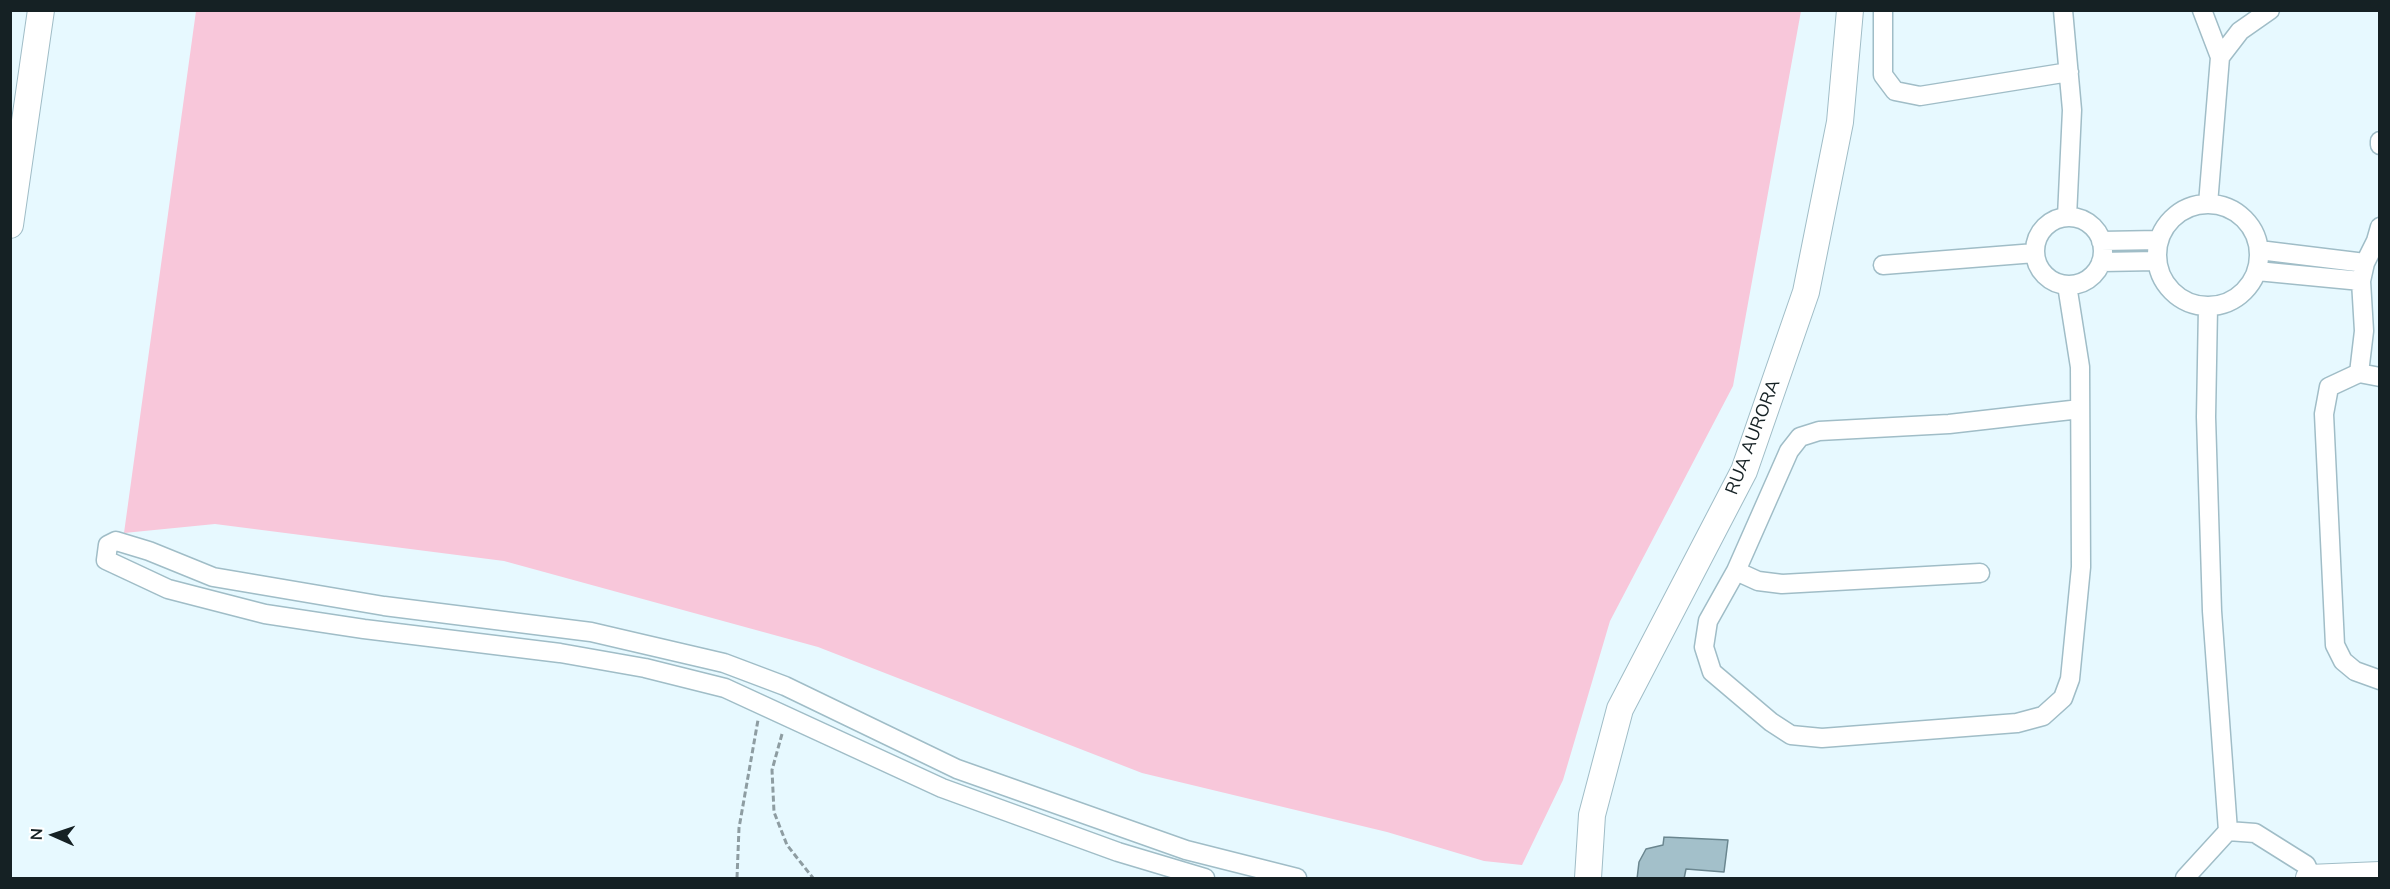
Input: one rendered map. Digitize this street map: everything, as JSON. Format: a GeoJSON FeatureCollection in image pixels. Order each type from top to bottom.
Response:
{"type":"FeatureCollection","features":[{"type":"Feature","properties":{"kind":"street"},"geometry":{"type":"LineString","coordinates":[[10,225],[40,10]]}},
{"type":"Feature","properties":{"kind":"street","name":"RUA AURORA"},"geometry":{"type":"LineString","coordinates":[[1588,879],[1592,815],[1620,709],[1744,471],[1806,292],[1840,122],[1850,10]]}},
{"type":"Feature","properties":{"kind":"street"},"geometry":{"type":"LineString","coordinates":[[1883,10],[1883,75],[1895,92],[1920,96],[2069,72]]}},
{"type":"Feature","properties":{"kind":"street"},"geometry":{"type":"LineString","coordinates":[[2063,10],[2072,110],[2067,217]]}},
{"type":"Feature","properties":{"kind":"street"},"geometry":{"type":"LineString","coordinates":[[2202,10],[2220,57],[2208,204]]}},
{"type":"Feature","properties":{"kind":"street"},"geometry":{"type":"LineString","coordinates":[[2220,57],[2240,31],[2270,10]]}},
{"type":"Feature","properties":{"kind":"street"},"geometry":{"type":"LineString","coordinates":[[2208,204],[2218,205],[2238,214],[2252,229],[2259,250],[2257,271],[2246,290],[2229,302],[2208,307],[2187,303],[2170,290],[2163,281],[2157,261],[2159,240],[2169,221],[2197,205],[2208,204]]}},
{"type":"Feature","properties":{"kind":"street"},"geometry":{"type":"LineString","coordinates":[[2067,217],[2088,223],[2096,231],[2101,241],[2103,252],[2096,272],[2078,284],[2067,285],[2048,278],[2037,262],[2036,242],[2048,225],[2067,217]]}},
{"type":"Feature","properties":{"kind":"street"},"geometry":{"type":"LineString","coordinates":[[2359,373],[2364,331],[2361,281],[2365,262],[2376,241],[2379,227]]}},
{"type":"Feature","properties":{"kind":"street"},"geometry":{"type":"LineString","coordinates":[[2101,241],[2159,240]]}},
{"type":"Feature","properties":{"kind":"street"},"geometry":{"type":"LineString","coordinates":[[2259,250],[2365,262]]}},
{"type":"Feature","properties":{"kind":"street"},"geometry":{"type":"LineString","coordinates":[[1883,265],[2035,252]]}},
{"type":"Feature","properties":{"kind":"street"},"geometry":{"type":"LineString","coordinates":[[2101,262],[2157,261]]}},
{"type":"Feature","properties":{"kind":"street"},"geometry":{"type":"LineString","coordinates":[[2257,271],[2361,281]]}},
{"type":"Feature","properties":{"kind":"street"},"geometry":{"type":"LineString","coordinates":[[2067,285],[2080,367],[2081,567],[2070,679],[2063,698],[2043,716],[2017,723],[1822,738],[1791,735],[1771,722],[1712,672],[1704,647],[1708,621],[1736,571],[1789,451],[1800,437],[1819,431],[1949,424],[2080,409]]}},
{"type":"Feature","properties":{"kind":"street"},"geometry":{"type":"LineString","coordinates":[[2185,879],[2228,831],[2212,611],[2206,417],[2208,307]]}},
{"type":"Feature","properties":{"kind":"street"},"geometry":{"type":"LineString","coordinates":[[2379,377],[2359,373],[2329,387],[2324,414],[2335,645],[2343,661],[2355,671],[2379,680]]}},
{"type":"Feature","properties":{"kind":"street"},"geometry":{"type":"LineString","coordinates":[[1205,879],[1118,852],[942,788],[725,688],[645,668],[560,653],[364,629],[244,608],[168,590],[106,560],[108,545],[116,541],[149,551],[213,577],[384,606],[591,632],[724,663],[785,686],[957,769],[1186,850],[1298,879]]}},
{"type":"Feature","properties":{"kind":"street"},"geometry":{"type":"LineString","coordinates":[[1736,571],[1758,581],[1782,584],[1980,573]]}},
{"type":"Feature","properties":{"kind":"street"},"geometry":{"type":"LineString","coordinates":[[2228,831],[2255,833],[2306,865],[2311,878],[2379,875]]}},
{"type":"Feature","properties":{"kind":"path"},"geometry":{"type":"LineString","coordinates":[[737,879],[739,828],[754,733],[763,704]]}},
{"type":"Feature","properties":{"kind":"path"},"geometry":{"type":"LineString","coordinates":[[787,715],[772,770],[774,812],[787,845],[813,879]]}},
{"type":"Feature","properties":{"kind":"shaded area"},"geometry":{"type":"Polygon","coordinates":[[[196,10],[1801,11],[1733,386],[1610,621],[1563,780],[1522,865],[1484,861],[1387,832],[1142,773],[818,647],[504,561],[215,524],[124,533],[196,10]]]}},
{"type":"Feature","properties":{"kind":"building"},"geometry":{"type":"Polygon","coordinates":[[[1664,837],[1728,840],[1724,872],[1686,869],[1684,879],[1637,879],[1639,862],[1646,849],[1663,845],[1664,837]]]}}]}
